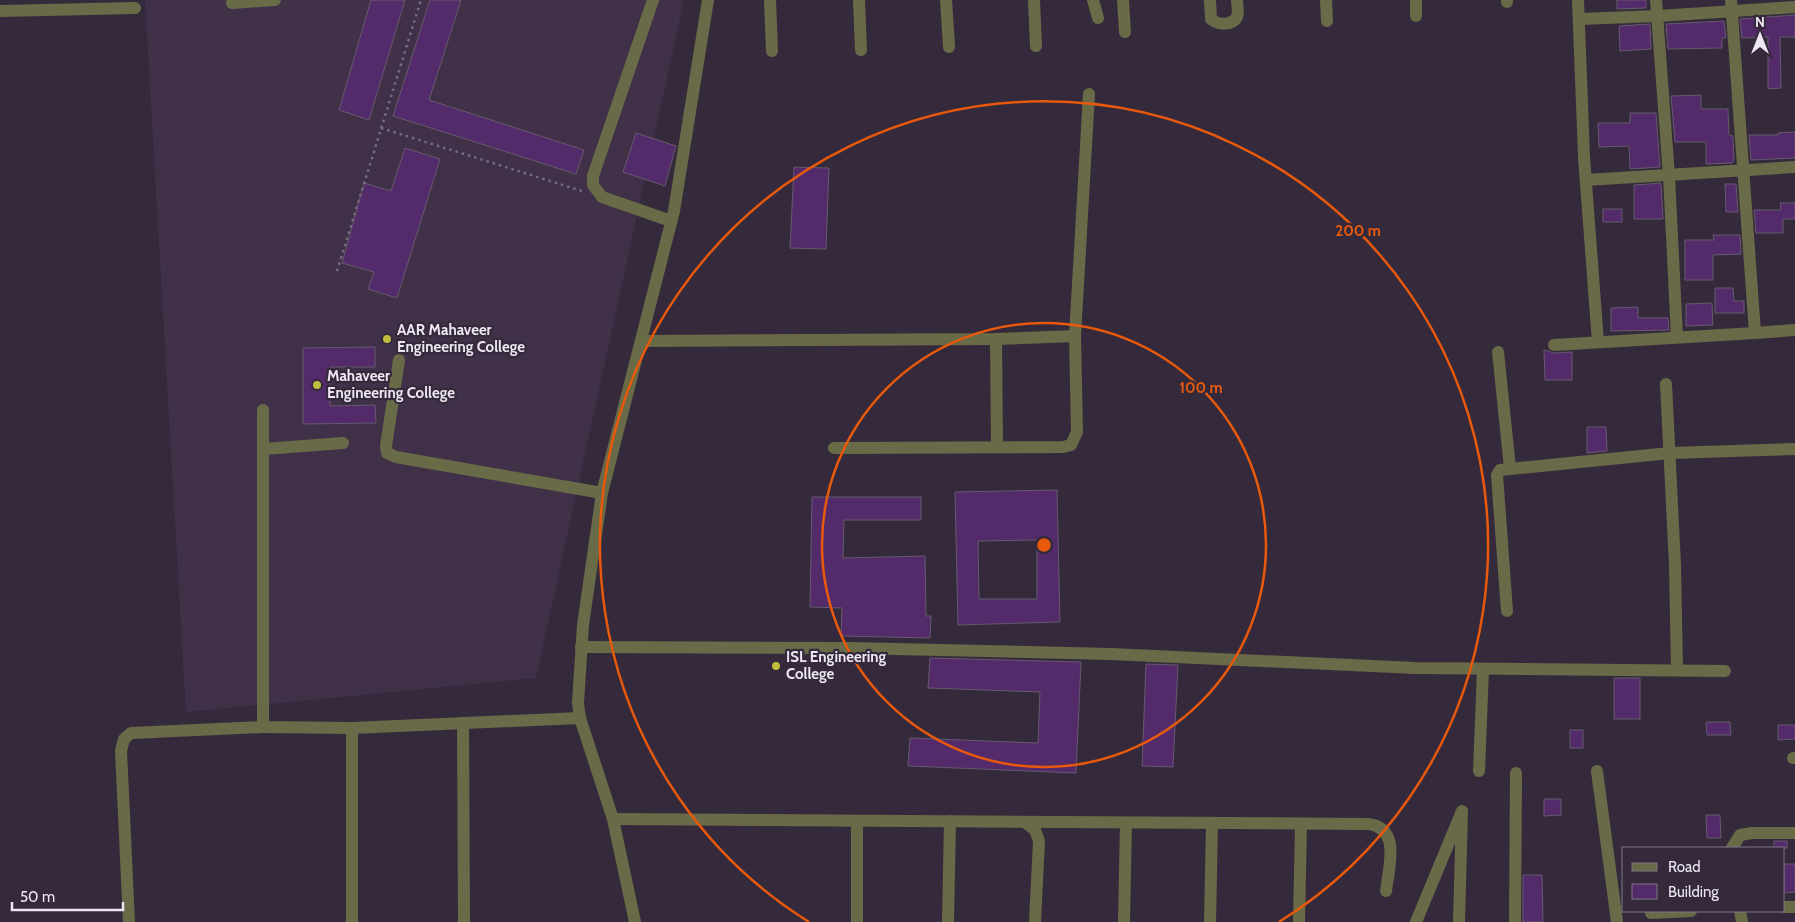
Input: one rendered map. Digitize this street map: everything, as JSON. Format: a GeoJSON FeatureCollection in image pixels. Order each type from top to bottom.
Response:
{"type":"FeatureCollection","features":[{"type":"Feature","properties":{"kind":"street"},"geometry":{"type":"LineString","coordinates":[[232,3],[275,0]]}},
{"type":"Feature","properties":{"kind":"street"},"geometry":{"type":"LineString","coordinates":[[653,0],[593,176],[592,185],[596,192],[606,198],[671,222]]}},
{"type":"Feature","properties":{"kind":"street"},"geometry":{"type":"LineString","coordinates":[[635,922],[613,819],[580,718],[578,703],[582,647],[602,493],[671,222],[689,128],[708,0]]}},
{"type":"Feature","properties":{"kind":"street"},"geometry":{"type":"LineString","coordinates":[[770,0],[772,52]]}},
{"type":"Feature","properties":{"kind":"street"},"geometry":{"type":"LineString","coordinates":[[859,0],[861,50]]}},
{"type":"Feature","properties":{"kind":"street"},"geometry":{"type":"LineString","coordinates":[[946,0],[949,47]]}},
{"type":"Feature","properties":{"kind":"street"},"geometry":{"type":"LineString","coordinates":[[1034,0],[1036,46]]}},
{"type":"Feature","properties":{"kind":"street"},"geometry":{"type":"LineString","coordinates":[[1093,0],[1098,18]]}},
{"type":"Feature","properties":{"kind":"street"},"geometry":{"type":"LineString","coordinates":[[1123,0],[1125,32]]}},
{"type":"Feature","properties":{"kind":"street"},"geometry":{"type":"LineString","coordinates":[[1210,0],[1211,19],[1218,23],[1228,23],[1237,17],[1237,0]]}},
{"type":"Feature","properties":{"kind":"street"},"geometry":{"type":"LineString","coordinates":[[1326,0],[1326,21]]}},
{"type":"Feature","properties":{"kind":"street"},"geometry":{"type":"LineString","coordinates":[[1416,0],[1416,16]]}},
{"type":"Feature","properties":{"kind":"street"},"geometry":{"type":"LineString","coordinates":[[1578,0],[1586,180],[1598,342]]}},
{"type":"Feature","properties":{"kind":"street"},"geometry":{"type":"LineString","coordinates":[[1656,0],[1669,176],[1677,337]]}},
{"type":"Feature","properties":{"kind":"street"},"geometry":{"type":"LineString","coordinates":[[0,11],[64,5],[135,8]]}},
{"type":"Feature","properties":{"kind":"street"},"geometry":{"type":"LineString","coordinates":[[1579,19],[1658,16],[1731,6],[1795,7]]}},
{"type":"Feature","properties":{"kind":"street"},"geometry":{"type":"LineString","coordinates":[[1731,6],[1756,333]]}},
{"type":"Feature","properties":{"kind":"street"},"geometry":{"type":"LineString","coordinates":[[834,448],[1063,447],[1071,445],[1076,440],[1075,336],[1089,94]]}},
{"type":"Feature","properties":{"kind":"street"},"geometry":{"type":"LineString","coordinates":[[1586,180],[1795,167]]}},
{"type":"Feature","properties":{"kind":"street"},"geometry":{"type":"LineString","coordinates":[[1554,345],[1795,330]]}},
{"type":"Feature","properties":{"kind":"street"},"geometry":{"type":"LineString","coordinates":[[642,341],[996,339],[1075,336]]}},
{"type":"Feature","properties":{"kind":"street"},"geometry":{"type":"LineString","coordinates":[[996,339],[997,446]]}},
{"type":"Feature","properties":{"kind":"street"},"geometry":{"type":"LineString","coordinates":[[1498,352],[1510,468]]}},
{"type":"Feature","properties":{"kind":"street"},"geometry":{"type":"LineString","coordinates":[[399,360],[386,446],[387,453],[396,457],[602,493]]}},
{"type":"Feature","properties":{"kind":"street"},"geometry":{"type":"LineString","coordinates":[[1666,384],[1677,670]]}},
{"type":"Feature","properties":{"kind":"street"},"geometry":{"type":"LineString","coordinates":[[263,410],[263,727]]}},
{"type":"Feature","properties":{"kind":"street"},"geometry":{"type":"LineString","coordinates":[[264,449],[343,443]]}},
{"type":"Feature","properties":{"kind":"street"},"geometry":{"type":"LineString","coordinates":[[1507,611],[1497,475],[1500,470],[1670,453],[1795,450]]}},
{"type":"Feature","properties":{"kind":"street"},"geometry":{"type":"LineString","coordinates":[[582,647],[851,648],[1111,654],[1414,668],[1725,671]]}},
{"type":"Feature","properties":{"kind":"street"},"geometry":{"type":"LineString","coordinates":[[1479,771],[1484,669]]}},
{"type":"Feature","properties":{"kind":"street"},"geometry":{"type":"LineString","coordinates":[[129,922],[121,751],[124,739],[131,733],[263,727],[352,728],[580,718]]}},
{"type":"Feature","properties":{"kind":"street"},"geometry":{"type":"LineString","coordinates":[[462,724],[464,922]]}},
{"type":"Feature","properties":{"kind":"street"},"geometry":{"type":"LineString","coordinates":[[352,728],[352,922]]}},
{"type":"Feature","properties":{"kind":"street"},"geometry":{"type":"LineString","coordinates":[[1597,771],[1617,922]]}},
{"type":"Feature","properties":{"kind":"street"},"geometry":{"type":"LineString","coordinates":[[1515,922],[1516,773]]}},
{"type":"Feature","properties":{"kind":"street"},"geometry":{"type":"LineString","coordinates":[[1416,922],[1462,811],[1459,922]]}},
{"type":"Feature","properties":{"kind":"street"},"geometry":{"type":"LineString","coordinates":[[613,819],[1368,824],[1379,826],[1387,832],[1390,846],[1386,891]]}},
{"type":"Feature","properties":{"kind":"street"},"geometry":{"type":"LineString","coordinates":[[856,922],[857,821]]}},
{"type":"Feature","properties":{"kind":"street"},"geometry":{"type":"LineString","coordinates":[[948,922],[950,821]]}},
{"type":"Feature","properties":{"kind":"street"},"geometry":{"type":"LineString","coordinates":[[1025,822],[1035,830],[1039,841],[1035,922]]}},
{"type":"Feature","properties":{"kind":"street"},"geometry":{"type":"LineString","coordinates":[[1124,922],[1126,823]]}},
{"type":"Feature","properties":{"kind":"street"},"geometry":{"type":"LineString","coordinates":[[1210,922],[1212,823]]}},
{"type":"Feature","properties":{"kind":"street"},"geometry":{"type":"LineString","coordinates":[[1299,922],[1301,824]]}},
{"type":"Feature","properties":{"kind":"street"},"geometry":{"type":"LineString","coordinates":[[1733,847],[1740,836],[1752,832],[1795,833]]}},
{"type":"Feature","properties":{"kind":"street"},"geometry":{"type":"LineString","coordinates":[[1651,913],[1671,912]]}},
{"type":"Feature","properties":{"kind":"path"},"geometry":{"type":"LineString","coordinates":[[336,271],[421,0]]}},
{"type":"Feature","properties":{"kind":"path"},"geometry":{"type":"LineString","coordinates":[[381,128],[606,198]]}},
{"type":"Feature","properties":{"kind":"shaded area","name":"AAR Mahaveer Engineering College"},"geometry":{"type":"Polygon","coordinates":[[[145,0],[684,0],[536,678],[186,712],[145,0]]]}},
{"type":"Feature","properties":{"kind":"building"},"geometry":{"type":"Polygon","coordinates":[[[371,0],[405,0],[369,120],[339,110],[371,0]]]}},
{"type":"Feature","properties":{"kind":"building"},"geometry":{"type":"Polygon","coordinates":[[[430,0],[461,0],[429,100],[584,150],[576,174],[393,116],[430,0]]]}},
{"type":"Feature","properties":{"kind":"building"},"geometry":{"type":"Polygon","coordinates":[[[1617,0],[1646,0],[1646,8],[1617,9],[1617,0]]]}},
{"type":"Feature","properties":{"kind":"building"},"geometry":{"type":"Polygon","coordinates":[[[1795,15],[1795,37],[1780,37],[1781,88],[1768,89],[1768,37],[1742,38],[1740,19],[1795,15]]]}},
{"type":"Feature","properties":{"kind":"building"},"geometry":{"type":"Polygon","coordinates":[[[1724,21],[1726,38],[1722,38],[1722,48],[1668,49],[1666,24],[1724,21]]]}},
{"type":"Feature","properties":{"kind":"building"},"geometry":{"type":"Polygon","coordinates":[[[1650,24],[1651,49],[1620,51],[1619,26],[1650,24]]]}},
{"type":"Feature","properties":{"kind":"building"},"geometry":{"type":"Polygon","coordinates":[[[1701,95],[1701,109],[1728,109],[1729,135],[1733,136],[1734,160],[1732,163],[1706,164],[1706,142],[1675,142],[1671,96],[1701,95]]]}},
{"type":"Feature","properties":{"kind":"building"},"geometry":{"type":"Polygon","coordinates":[[[1630,113],[1656,113],[1660,167],[1630,169],[1629,146],[1599,147],[1598,123],[1630,123],[1630,113]]]}},
{"type":"Feature","properties":{"kind":"building"},"geometry":{"type":"Polygon","coordinates":[[[1795,132],[1795,158],[1751,160],[1749,135],[1778,135],[1778,133],[1795,132]]]}},
{"type":"Feature","properties":{"kind":"building"},"geometry":{"type":"Polygon","coordinates":[[[636,133],[676,146],[665,186],[623,172],[636,133]]]}},
{"type":"Feature","properties":{"kind":"building"},"geometry":{"type":"Polygon","coordinates":[[[405,148],[440,159],[397,298],[368,289],[374,272],[342,263],[364,183],[391,191],[405,148]]]}},
{"type":"Feature","properties":{"kind":"building"},"geometry":{"type":"Polygon","coordinates":[[[794,167],[829,168],[826,249],[790,248],[794,167]]]}},
{"type":"Feature","properties":{"kind":"building"},"geometry":{"type":"Polygon","coordinates":[[[1661,183],[1663,219],[1634,219],[1634,185],[1661,183]]]}},
{"type":"Feature","properties":{"kind":"building"},"geometry":{"type":"Polygon","coordinates":[[[1725,184],[1736,184],[1738,212],[1726,212],[1725,184]]]}},
{"type":"Feature","properties":{"kind":"building"},"geometry":{"type":"Polygon","coordinates":[[[1780,203],[1795,203],[1795,219],[1783,219],[1783,233],[1756,233],[1754,210],[1781,210],[1780,203]]]}},
{"type":"Feature","properties":{"kind":"building"},"geometry":{"type":"Polygon","coordinates":[[[1603,209],[1622,209],[1622,222],[1603,222],[1603,209]]]}},
{"type":"Feature","properties":{"kind":"building"},"geometry":{"type":"Polygon","coordinates":[[[1713,235],[1740,235],[1741,254],[1713,255],[1713,280],[1685,280],[1685,240],[1714,240],[1713,235]]]}},
{"type":"Feature","properties":{"kind":"building"},"geometry":{"type":"Polygon","coordinates":[[[1715,288],[1733,288],[1734,301],[1744,301],[1744,313],[1715,313],[1715,288]]]}},
{"type":"Feature","properties":{"kind":"building"},"geometry":{"type":"Polygon","coordinates":[[[1712,303],[1713,325],[1686,326],[1686,304],[1712,303]]]}},
{"type":"Feature","properties":{"kind":"building"},"geometry":{"type":"Polygon","coordinates":[[[1638,307],[1638,318],[1668,318],[1669,330],[1611,331],[1611,308],[1638,307]]]}},
{"type":"Feature","properties":{"kind":"building","name":"Mahaveer Engineering College"},"geometry":{"type":"Polygon","coordinates":[[[375,347],[375,367],[330,367],[330,406],[375,405],[376,423],[303,424],[303,348],[375,347]]]}},
{"type":"Feature","properties":{"kind":"building"},"geometry":{"type":"Polygon","coordinates":[[[1544,350],[1554,353],[1572,352],[1572,380],[1545,380],[1544,350]]]}},
{"type":"Feature","properties":{"kind":"building"},"geometry":{"type":"Polygon","coordinates":[[[1587,427],[1606,427],[1607,451],[1587,453],[1587,427]]]}},
{"type":"Feature","properties":{"kind":"building"},"geometry":{"type":"Polygon","coordinates":[[[1057,490],[1060,622],[958,625],[955,492],[1057,490]],[[1037,540],[978,541],[979,599],[1037,599],[1037,540]]]}},
{"type":"Feature","properties":{"kind":"building"},"geometry":{"type":"Polygon","coordinates":[[[812,497],[921,497],[921,520],[844,520],[843,558],[925,556],[926,616],[931,616],[930,638],[841,636],[842,608],[810,607],[812,497]]]}},
{"type":"Feature","properties":{"kind":"building"},"geometry":{"type":"Polygon","coordinates":[[[930,658],[1081,662],[1076,773],[908,766],[910,738],[1038,743],[1040,692],[928,688],[930,658]]]}},
{"type":"Feature","properties":{"kind":"building"},"geometry":{"type":"Polygon","coordinates":[[[1146,664],[1178,665],[1173,767],[1142,766],[1146,664]]]}},
{"type":"Feature","properties":{"kind":"building"},"geometry":{"type":"Polygon","coordinates":[[[1614,678],[1640,678],[1640,719],[1614,719],[1614,678]]]}},
{"type":"Feature","properties":{"kind":"building"},"geometry":{"type":"Polygon","coordinates":[[[1706,722],[1730,722],[1731,735],[1707,735],[1706,722]]]}},
{"type":"Feature","properties":{"kind":"building"},"geometry":{"type":"Polygon","coordinates":[[[1778,725],[1795,725],[1795,739],[1778,740],[1778,725]]]}},
{"type":"Feature","properties":{"kind":"building"},"geometry":{"type":"Polygon","coordinates":[[[1570,730],[1583,730],[1583,748],[1570,748],[1570,730]]]}},
{"type":"Feature","properties":{"kind":"building"},"geometry":{"type":"Polygon","coordinates":[[[1544,799],[1561,799],[1561,815],[1544,816],[1544,799]]]}},
{"type":"Feature","properties":{"kind":"building"},"geometry":{"type":"Polygon","coordinates":[[[1706,815],[1720,815],[1721,838],[1707,838],[1706,815]]]}},
{"type":"Feature","properties":{"kind":"building"},"geometry":{"type":"Polygon","coordinates":[[[1774,841],[1787,841],[1787,848],[1774,847],[1774,841]]]}},
{"type":"Feature","properties":{"kind":"building"},"geometry":{"type":"Polygon","coordinates":[[[1785,864],[1795,864],[1795,892],[1785,893],[1785,864]]]}},
{"type":"Feature","properties":{"kind":"building"},"geometry":{"type":"Polygon","coordinates":[[[1523,875],[1542,875],[1543,922],[1523,922],[1523,875]]]}},
{"type":"Feature","properties":{"kind":"place","name":"AAR Mahaveer Engineering College"},"geometry":{"type":"Point","coordinates":[387,339]}},
{"type":"Feature","properties":{"kind":"place","name":"Mahaveer Engineering College"},"geometry":{"type":"Point","coordinates":[317,385]}},
{"type":"Feature","properties":{"kind":"place","name":"ISL Engineering College"},"geometry":{"type":"Point","coordinates":[776,666]}}]}
